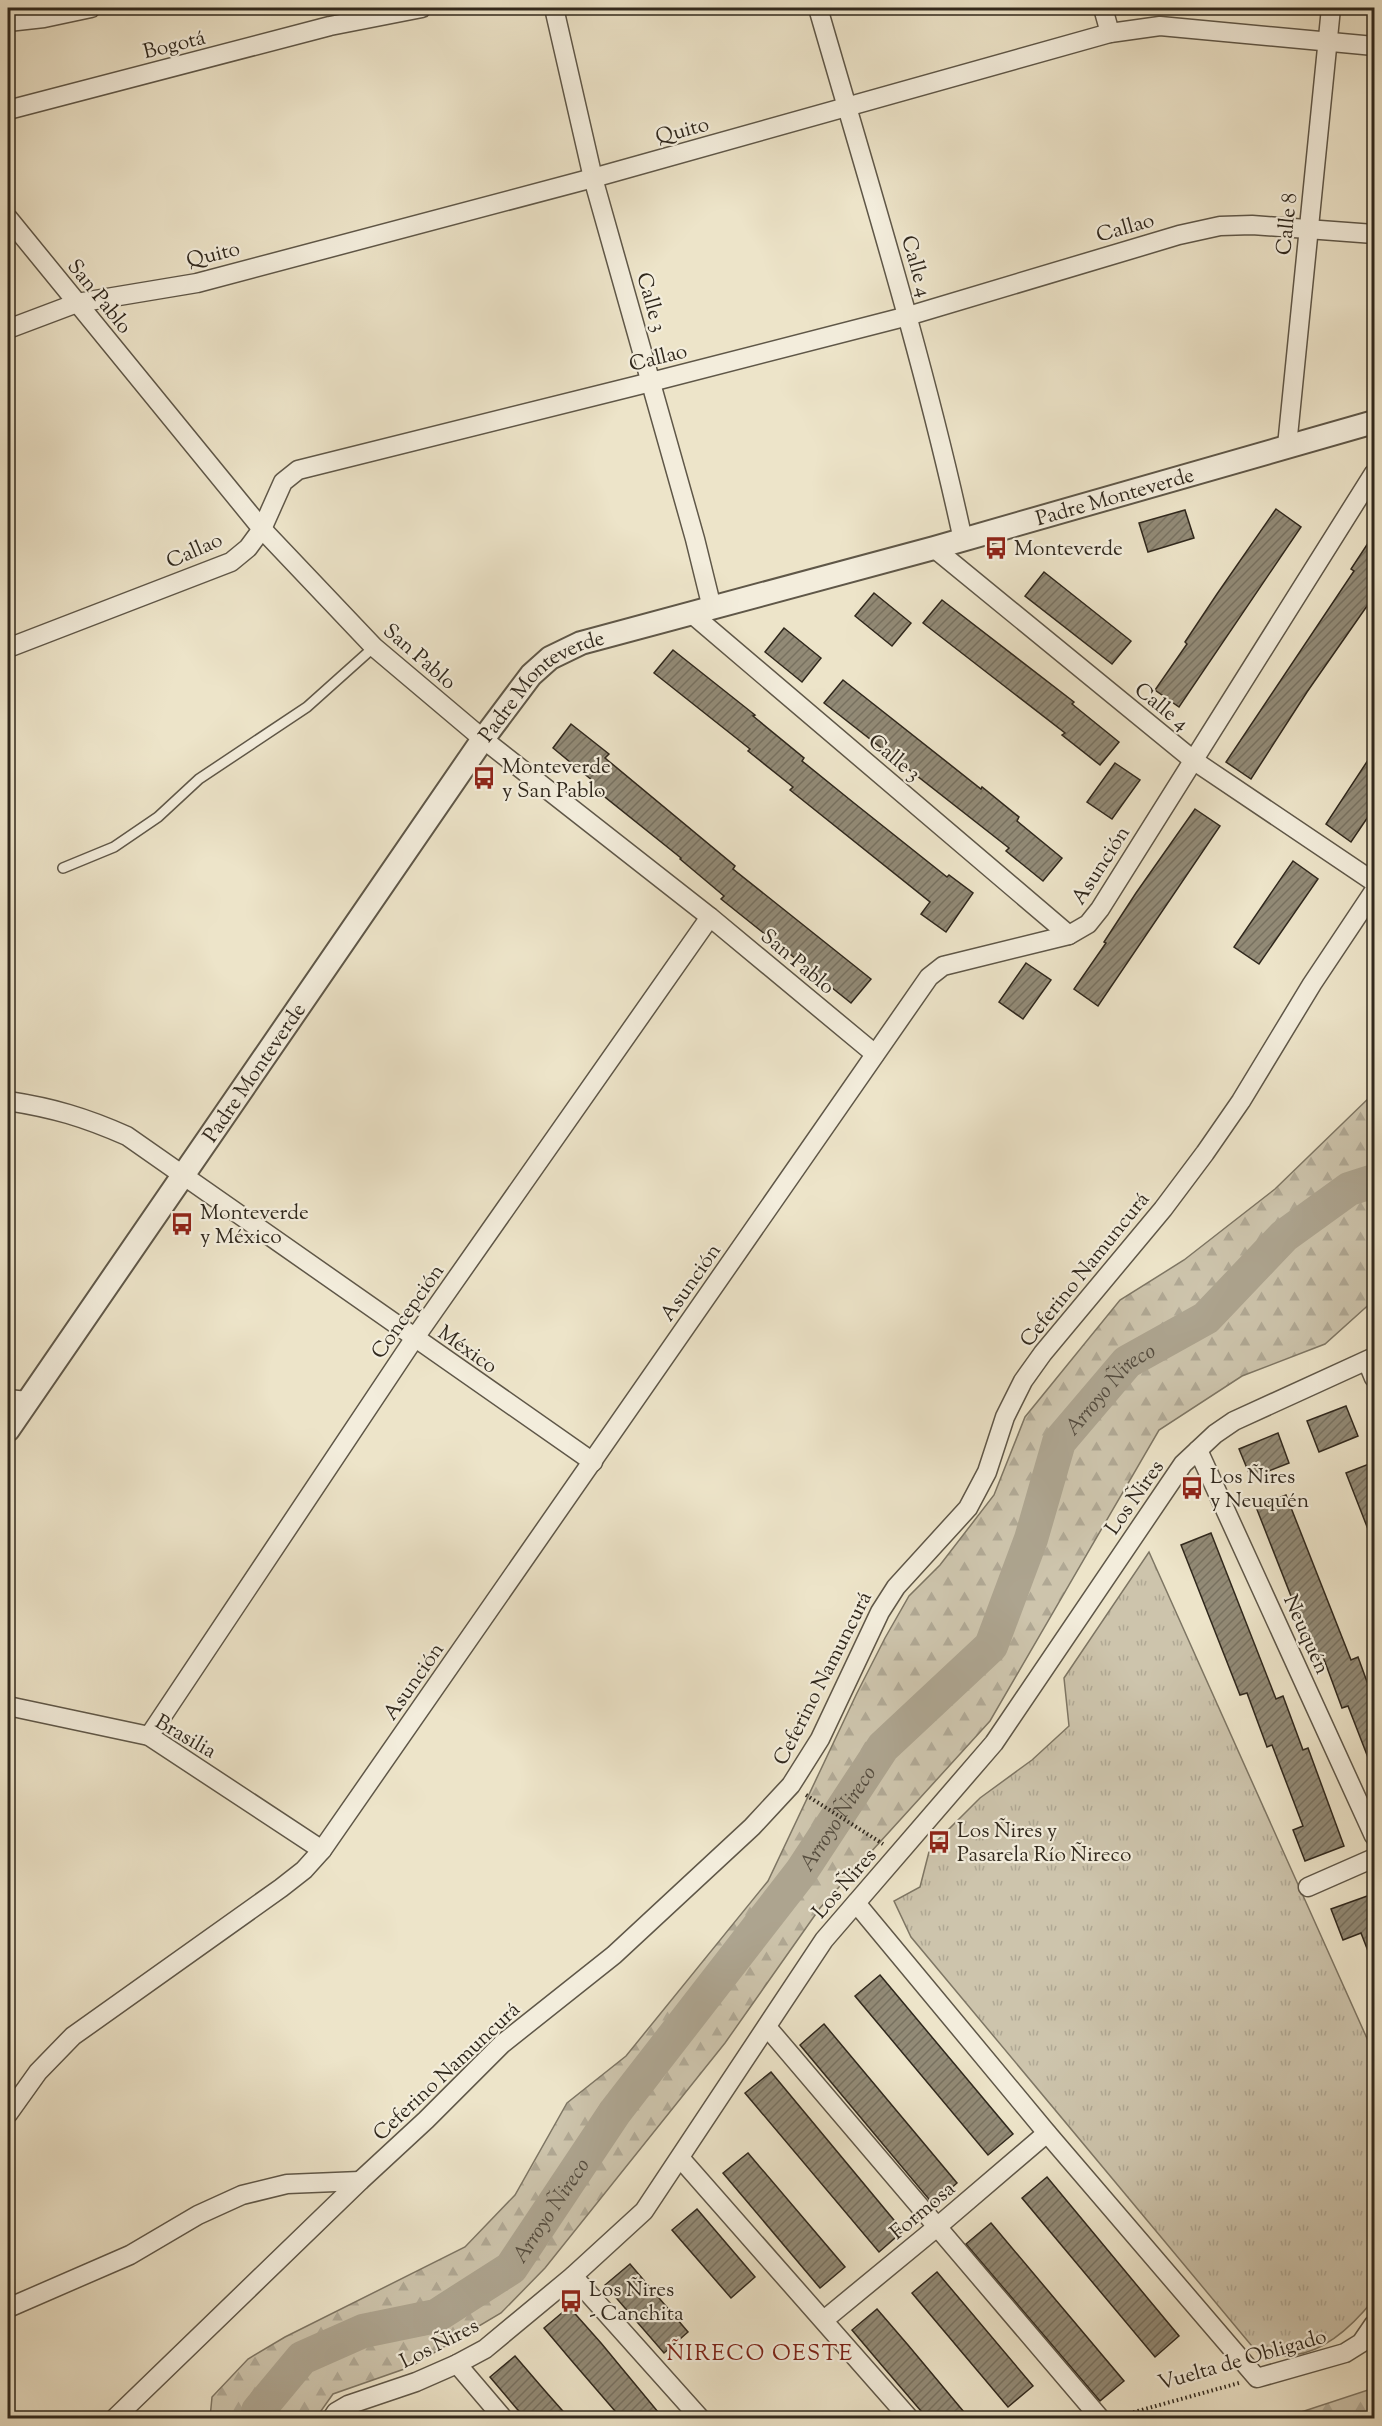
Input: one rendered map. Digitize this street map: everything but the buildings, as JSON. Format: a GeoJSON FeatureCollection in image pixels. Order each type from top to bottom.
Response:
{"type":"FeatureCollection","features":[{"type":"Feature","properties":{"kind":"street"},"geometry":{"type":"LineString","coordinates":[[8,22],[44,18],[91,8]]}},
{"type":"Feature","properties":{"kind":"street","name":"Bogotá"},"geometry":{"type":"LineString","coordinates":[[8,110],[330,26],[422,8]]}},
{"type":"Feature","properties":{"kind":"street","name":"Calle 3"},"geometry":{"type":"LineString","coordinates":[[554,8],[593,178],[695,539],[702,611],[1069,935]]}},
{"type":"Feature","properties":{"kind":"street","name":"Calle 4"},"geometry":{"type":"LineString","coordinates":[[818,8],[908,316],[963,540]]}},
{"type":"Feature","properties":{"kind":"street"},"geometry":{"type":"LineString","coordinates":[[1103,8],[1110,33]]}},
{"type":"Feature","properties":{"kind":"street","name":"Calle 8"},"geometry":{"type":"LineString","coordinates":[[1287,446],[1330,8]]}},
{"type":"Feature","properties":{"kind":"street","name":"Quito"},"geometry":{"type":"LineString","coordinates":[[8,328],[77,303],[197,282],[593,178],[1110,33],[1160,26],[1374,46]]}},
{"type":"Feature","properties":{"kind":"street","name":"San Pablo"},"geometry":{"type":"LineString","coordinates":[[8,218],[262,529],[374,647],[483,739],[710,917],[875,1054]]}},
{"type":"Feature","properties":{"kind":"street","name":"Callao"},"geometry":{"type":"LineString","coordinates":[[8,648],[231,562],[248,548],[262,529],[283,482],[298,470],[908,316],[1081,263],[1220,226],[1252,225],[1374,234]]}},
{"type":"Feature","properties":{"kind":"street","name":"Padre Monteverde"},"geometry":{"type":"LineString","coordinates":[[8,1430],[17,1400],[183,1175],[483,739],[531,675],[550,658],[581,643],[963,540],[1374,422]]}},
{"type":"Feature","properties":{"kind":"street","name":"Asunción"},"geometry":{"type":"LineString","coordinates":[[8,2114],[38,2072],[73,2036],[281,1888],[322,1850],[929,977],[943,966],[1069,935],[1088,924],[1100,909],[1374,473]]}},
{"type":"Feature","properties":{"kind":"street","name":"Calle 4"},"geometry":{"type":"LineString","coordinates":[[934,548],[1193,760],[1374,882]]}},
{"type":"Feature","properties":{"kind":"street","name":"Ceferino Namuncurá"},"geometry":{"type":"LineString","coordinates":[[115,2418],[426,2120],[502,2044],[614,1955],[752,1827],[792,1785],[820,1738],[880,1612],[896,1587],[968,1508],[987,1472],[1005,1416],[1023,1381],[1043,1353],[1163,1209],[1205,1153],[1241,1101],[1312,984],[1374,891]]}},
{"type":"Feature","properties":{"kind":"street","name":"Concepción"},"geometry":{"type":"LineString","coordinates":[[149,1736],[414,1339],[710,917]]}},
{"type":"Feature","properties":{"kind":"street","name":"México"},"geometry":{"type":"LineString","coordinates":[[8,1101],[44,1107],[89,1119],[127,1136],[592,1462]]}},
{"type":"Feature","properties":{"kind":"street"},"geometry":{"type":"LineString","coordinates":[[1371,1359],[1374,1378]]}},
{"type":"Feature","properties":{"kind":"street","name":"Los Ñires"},"geometry":{"type":"LineString","coordinates":[[332,2418],[336,2412],[348,2405],[416,2382],[485,2349],[573,2276],[644,2211],[681,2159],[824,1940],[994,1743],[1183,1464],[1234,1421],[1371,1359]]}},
{"type":"Feature","properties":{"kind":"street","name":"Neuquén"},"geometry":{"type":"LineString","coordinates":[[1198,1450],[1374,1836]]}},
{"type":"Feature","properties":{"kind":"street","name":"Brasilia"},"geometry":{"type":"LineString","coordinates":[[8,1706],[149,1736],[322,1850]]}},
{"type":"Feature","properties":{"kind":"street"},"geometry":{"type":"LineString","coordinates":[[1308,1887],[1374,1858]]}},
{"type":"Feature","properties":{"kind":"street"},"geometry":{"type":"LineString","coordinates":[[856,1903],[1047,2133],[1257,2378]]}},
{"type":"Feature","properties":{"kind":"street"},"geometry":{"type":"LineString","coordinates":[[767,2027],[1100,2418]]}},
{"type":"Feature","properties":{"kind":"street","name":"Formosa"},"geometry":{"type":"LineString","coordinates":[[824,2320],[938,2227],[1047,2133]]}},
{"type":"Feature","properties":{"kind":"street"},"geometry":{"type":"LineString","coordinates":[[681,2159],[909,2418]]}},
{"type":"Feature","properties":{"kind":"street"},"geometry":{"type":"LineString","coordinates":[[8,2308],[130,2255],[198,2215],[242,2195],[287,2184],[360,2181]]}},
{"type":"Feature","properties":{"kind":"street"},"geometry":{"type":"LineString","coordinates":[[573,2276],[700,2418]]}},
{"type":"Feature","properties":{"kind":"street","name":"Vuelta de Obligado"},"geometry":{"type":"LineString","coordinates":[[1257,2378],[1368,2346],[1374,2324]]}},
{"type":"Feature","properties":{"kind":"street"},"geometry":{"type":"LineString","coordinates":[[457,2364],[503,2418]]}},
{"type":"Feature","properties":{"kind":"lane"},"geometry":{"type":"LineString","coordinates":[[63,868],[114,847],[158,817],[199,779],[307,707],[374,647]]}},
{"type":"Feature","properties":{"kind":"path"},"geometry":{"type":"LineString","coordinates":[[821,1806],[899,1854]]}},
{"type":"Feature","properties":{"kind":"path","name":"Vuelta de Obligado"},"geometry":{"type":"LineString","coordinates":[[1110,2418],[1257,2378]]}},
{"type":"Feature","properties":{"kind":"green space"},"geometry":{"type":"Polygon","coordinates":[[[1374,1093],[1374,1300],[1325,1344],[1242,1376],[1159,1430],[990,1721],[820,1908],[725,2043],[545,2268],[501,2313],[410,2367],[333,2394],[316,2418],[210,2418],[212,2397],[248,2359],[285,2337],[465,2247],[515,2195],[567,2103],[626,2056],[768,1881],[885,1638],[909,1596],[940,1565],[994,1495],[1025,1417],[1120,1300],[1184,1260],[1275,1189],[1374,1093]]]}},
{"type":"Feature","properties":{"kind":"green space"},"geometry":{"type":"Polygon","coordinates":[[[1149,1552],[1374,2054],[1374,2299],[1349,2326],[1329,2342],[1294,2355],[1261,2357],[911,1937],[894,1901],[920,1887],[930,1848],[980,1798],[1032,1760],[1069,1726],[1064,1678],[1149,1552]]]}},
{"type":"Feature","properties":{"kind":"green space"},"geometry":{"type":"Polygon","coordinates":[[[1374,2388],[1374,2418],[1283,2418],[1374,2388]]]}},
{"type":"Feature","properties":{"kind":"waterway","name":"Arroyo Ñireco"},"geometry":{"type":"LineString","coordinates":[[258,2418],[258,2411],[302,2358],[363,2331],[436,2316],[511,2268],[615,2112],[801,1872],[883,1747],[991,1646],[1031,1539],[1059,1442],[1127,1362],[1206,1318],[1284,1236],[1349,1189],[1374,1181]]}},
{"type":"Feature","properties":{"kind":"place","name":"Monteverde"},"geometry":{"type":"Point","coordinates":[996,548]}},
{"type":"Feature","properties":{"kind":"place","name":"Monteverde y San Pablo"},"geometry":{"type":"Point","coordinates":[484,778]}},
{"type":"Feature","properties":{"kind":"place","name":"Monteverde y México"},"geometry":{"type":"Point","coordinates":[182,1224]}},
{"type":"Feature","properties":{"kind":"place","name":"Los Ñires y Neuquén"},"geometry":{"type":"Point","coordinates":[1192,1488]}},
{"type":"Feature","properties":{"kind":"place","name":"Los Ñires y Pasarela Río Ñireco"},"geometry":{"type":"Point","coordinates":[939,1842]}},
{"type":"Feature","properties":{"kind":"place","name":"Los Ñires - Canchita"},"geometry":{"type":"Point","coordinates":[571,2301]}},
{"type":"Feature","properties":{"kind":"district","name":"ÑIRECO OESTE"},"geometry":{"type":"Point","coordinates":[760,2352]}}]}
